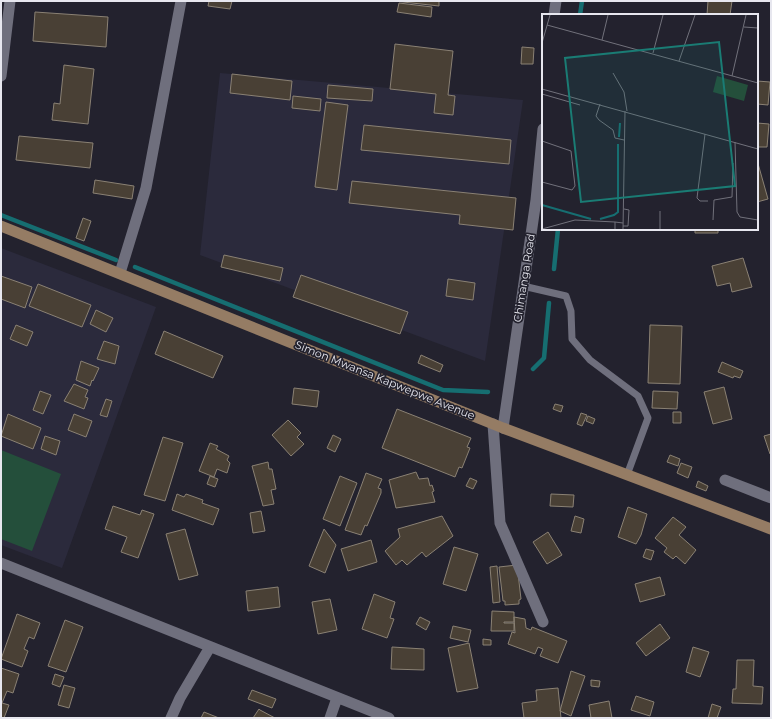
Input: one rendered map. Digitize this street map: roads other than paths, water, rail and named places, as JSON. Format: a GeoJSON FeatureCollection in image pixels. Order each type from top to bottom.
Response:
{"type":"FeatureCollection","features":[{"type":"Feature","properties":{"kind":"main road","name":"Simon Mwansa Kapwepwe Avenue"},"geometry":{"type":"LineString","coordinates":[[1,226],[498,426],[771,529]]}},
{"type":"Feature","properties":{"kind":"street"},"geometry":{"type":"LineString","coordinates":[[1,76],[10,1]]}},
{"type":"Feature","properties":{"kind":"street"},"geometry":{"type":"LineString","coordinates":[[120,273],[146,188],[181,1]]}},
{"type":"Feature","properties":{"kind":"street"},"geometry":{"type":"LineString","coordinates":[[554,14],[556,1]]}},
{"type":"Feature","properties":{"kind":"street","name":"Chimanga Road"},"geometry":{"type":"LineString","coordinates":[[542,139],[536,200],[523,286],[498,426],[500,523],[543,622]]}},
{"type":"Feature","properties":{"kind":"street"},"geometry":{"type":"LineString","coordinates":[[725,480],[771,498]]}},
{"type":"Feature","properties":{"kind":"street"},"geometry":{"type":"LineString","coordinates":[[1,563],[389,718]]}},
{"type":"Feature","properties":{"kind":"street"},"geometry":{"type":"LineString","coordinates":[[171,718],[180,698],[210,647]]}},
{"type":"Feature","properties":{"kind":"street"},"geometry":{"type":"LineString","coordinates":[[330,718],[337,698]]}},
{"type":"Feature","properties":{"kind":"lane"},"geometry":{"type":"LineString","coordinates":[[523,286],[566,296],[572,311],[572,339],[590,360],[638,396],[648,418],[627,475]]}},
{"type":"Feature","properties":{"kind":"waterway"},"geometry":{"type":"LineString","coordinates":[[580,14],[582,1]]}},
{"type":"Feature","properties":{"kind":"waterway"},"geometry":{"type":"LineString","coordinates":[[1,215],[116,260]]}},
{"type":"Feature","properties":{"kind":"waterway"},"geometry":{"type":"LineString","coordinates":[[554,269],[558,230]]}},
{"type":"Feature","properties":{"kind":"waterway"},"geometry":{"type":"LineString","coordinates":[[135,267],[443,390],[488,392]]}},
{"type":"Feature","properties":{"kind":"waterway"},"geometry":{"type":"LineString","coordinates":[[533,369],[544,358],[549,303]]}}]}
